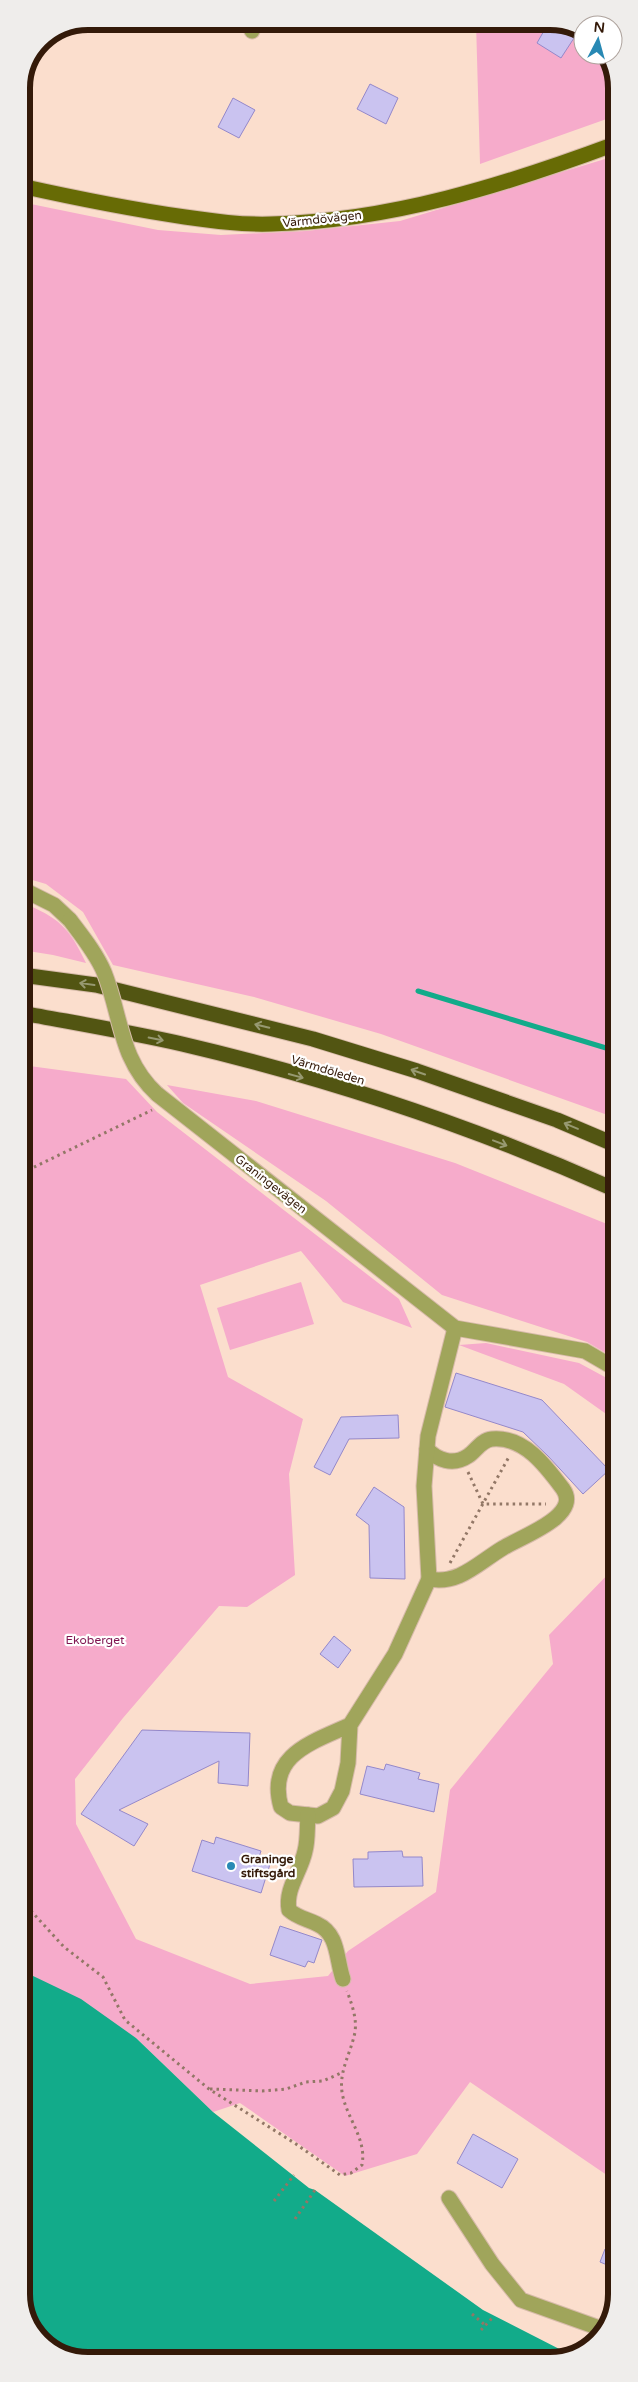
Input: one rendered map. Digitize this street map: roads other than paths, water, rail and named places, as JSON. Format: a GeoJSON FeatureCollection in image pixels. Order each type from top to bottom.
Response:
{"type":"FeatureCollection","features":[{"type":"Feature","properties":{"kind":"highway","name":"Värmdöleden"},"geometry":{"type":"LineString","coordinates":[[30,976],[96,985],[314,1039],[436,1078],[557,1120],[608,1142]]}},
{"type":"Feature","properties":{"kind":"highway","name":"Värmdöleden"},"geometry":{"type":"LineString","coordinates":[[30,1015],[182,1044],[320,1082],[454,1125],[608,1187]]}},
{"type":"Feature","properties":{"kind":"main road","name":"Värmdövägen"},"geometry":{"type":"LineString","coordinates":[[30,188],[78,199],[221,222],[270,224],[319,221],[381,213],[426,203],[502,183],[608,147]]}},
{"type":"Feature","properties":{"kind":"street","name":"Graningevägen"},"geometry":{"type":"LineString","coordinates":[[30,893],[54,905],[70,920],[89,945],[104,972],[132,1065],[142,1081],[161,1097],[455,1328],[585,1351],[608,1364]]}},
{"type":"Feature","properties":{"kind":"street"},"geometry":{"type":"LineString","coordinates":[[350,1725],[302,1747],[291,1755],[284,1766],[276,1793],[280,1807],[290,1813],[308,1816],[318,1816],[333,1808],[342,1791],[348,1763],[350,1725],[395,1654],[434,1580],[424,1486],[428,1436],[455,1328]]}},
{"type":"Feature","properties":{"kind":"street"},"geometry":{"type":"LineString","coordinates":[[427,1448],[434,1456],[443,1460],[455,1460],[468,1456],[479,1445],[490,1439],[517,1443],[528,1448],[565,1491],[567,1504],[564,1512],[557,1518],[513,1541],[454,1580],[434,1580]]}},
{"type":"Feature","properties":{"kind":"street"},"geometry":{"type":"LineString","coordinates":[[308,1816],[306,1849],[300,1869],[289,1893],[289,1910],[297,1917],[318,1924],[334,1937],[343,1979]]}},
{"type":"Feature","properties":{"kind":"street"},"geometry":{"type":"LineString","coordinates":[[449,2198],[492,2264],[521,2300],[597,2327]]}},
{"type":"Feature","properties":{"kind":"water"},"geometry":{"type":"Polygon","coordinates":[[[30,1974],[81,1999],[136,2038],[213,2112],[309,2188],[315,2190],[483,2310],[562,2351],[84,2352],[66,2348],[50,2338],[34,2316],[30,2294],[30,1974]]]}},
{"type":"Feature","properties":{"kind":"waterway"},"geometry":{"type":"LineString","coordinates":[[418,991],[608,1049]]}},
{"type":"Feature","properties":{"kind":"place","name":"Graninge stiftsgård"},"geometry":{"type":"Point","coordinates":[231,1866]}},
{"type":"Feature","properties":{"kind":"park label","name":"Ekoberget"},"geometry":{"type":"Point","coordinates":[95,1640]}}]}
